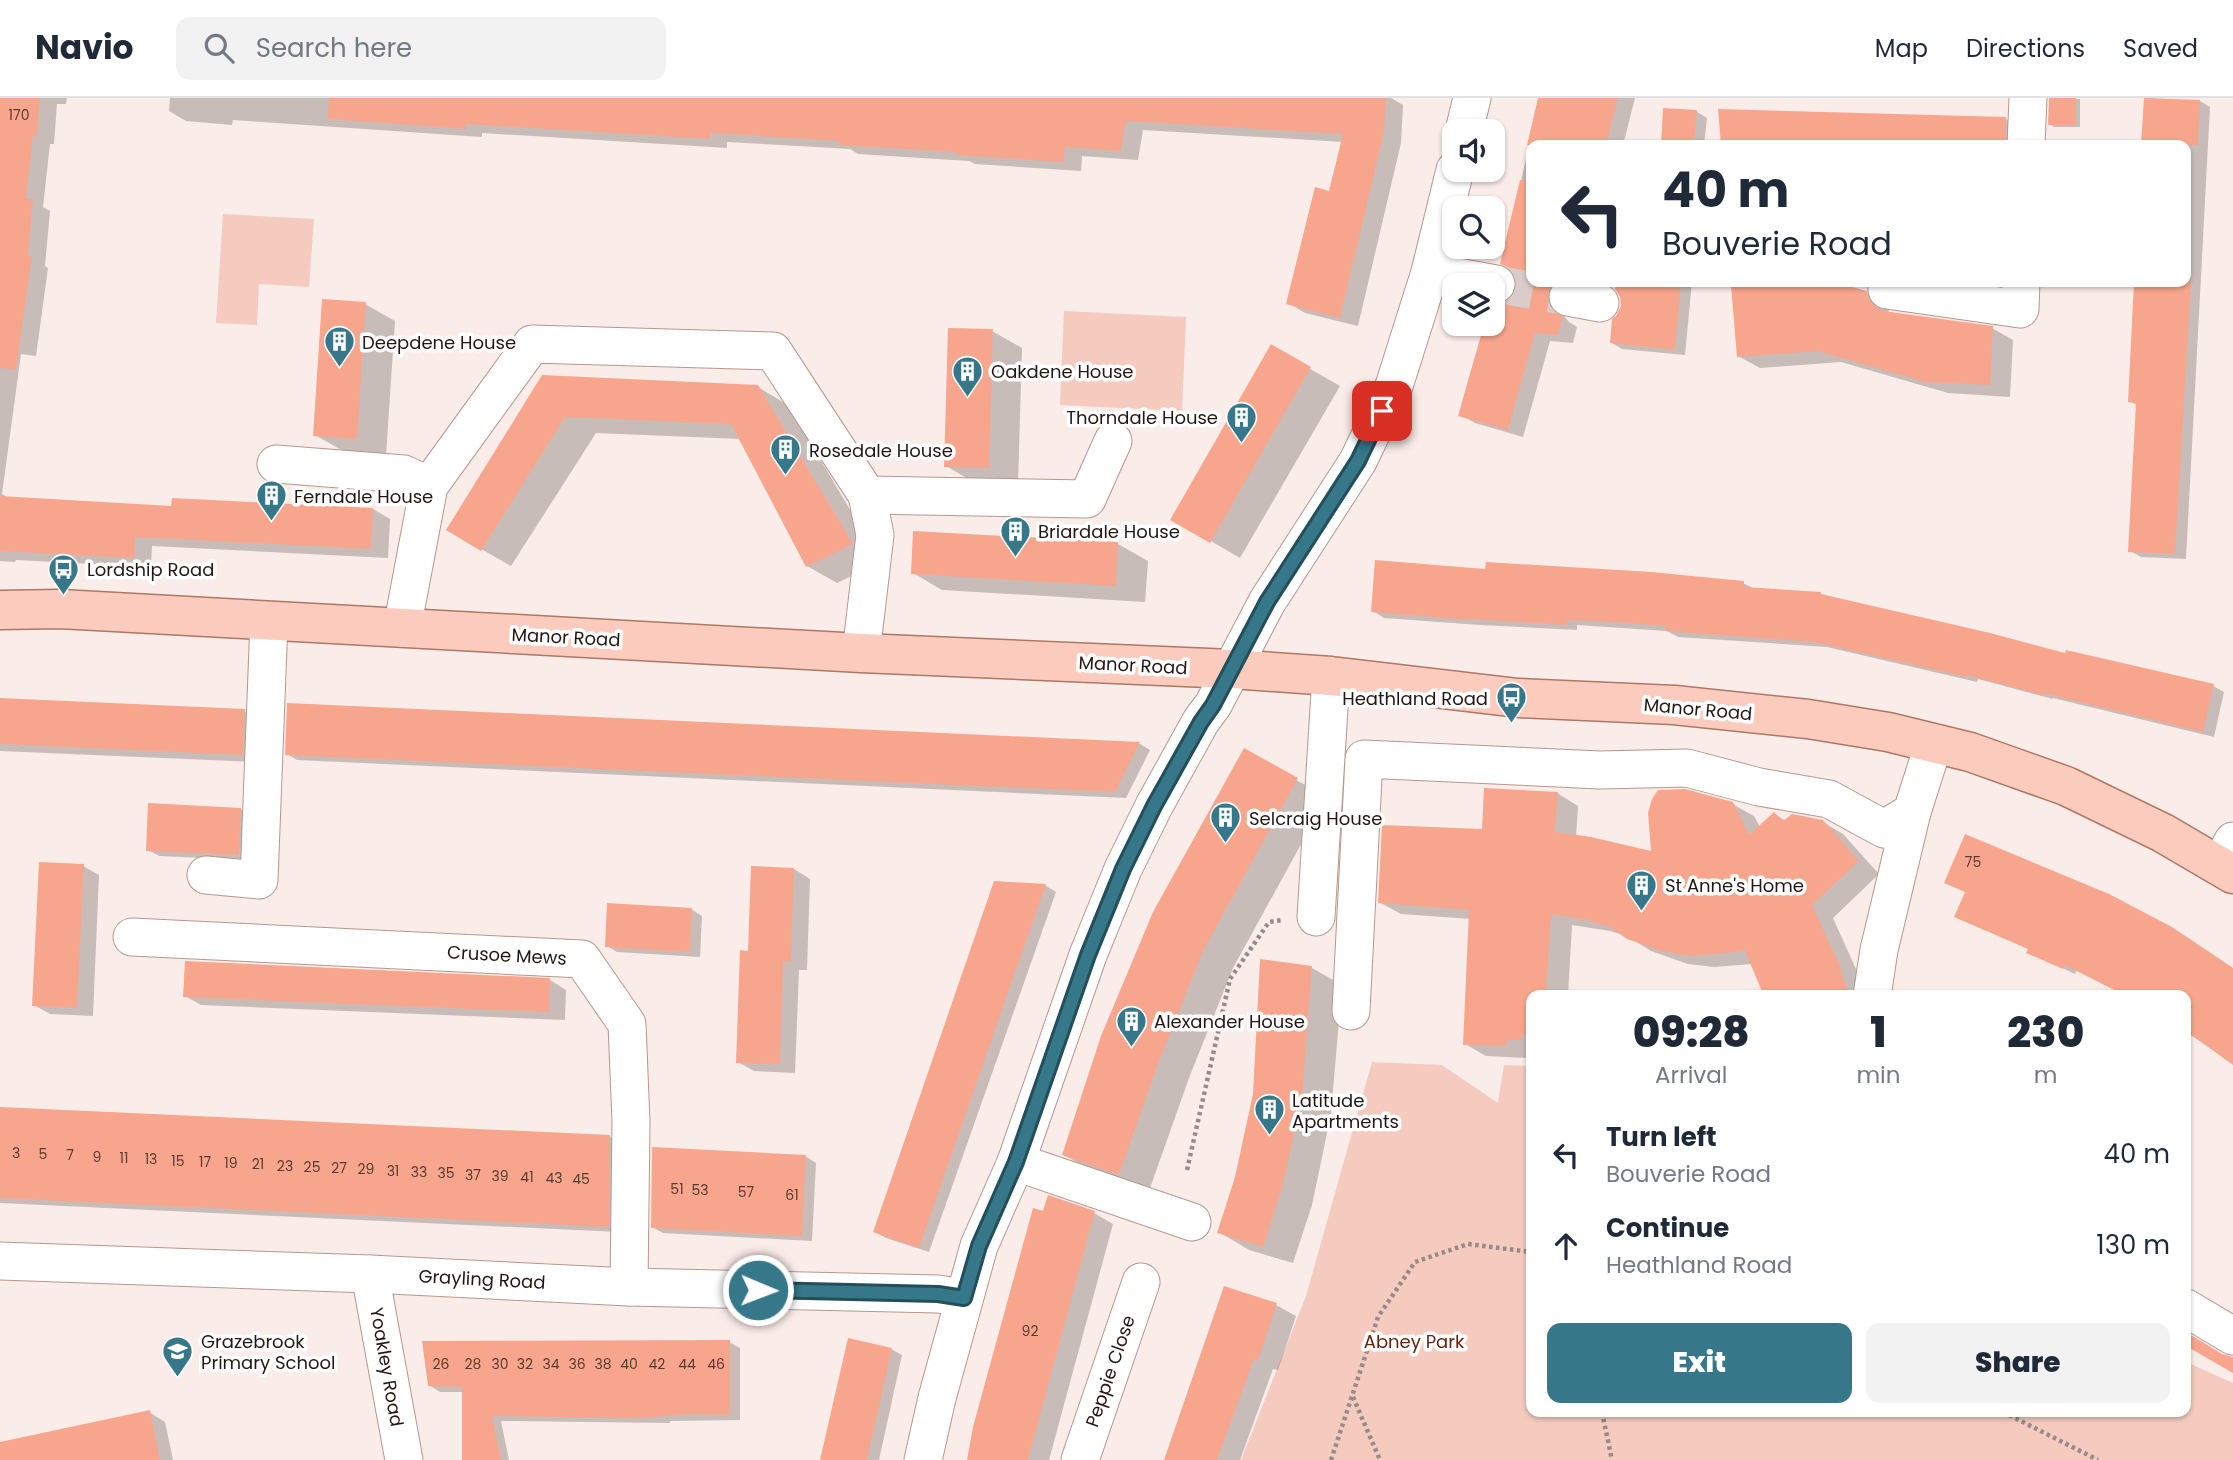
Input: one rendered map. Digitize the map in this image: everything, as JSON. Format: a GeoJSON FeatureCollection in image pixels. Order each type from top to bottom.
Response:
{"type":"FeatureCollection","features":[{"type":"Feature","properties":{"kind":"main road","name":"Manor Road"},"geometry":{"type":"LineString","coordinates":[[0,610],[60,610],[860,653],[1232,669],[1331,676],[1518,698],[1674,705],[1781,716],[1888,732],[1970,752],[2066,786],[2163,833],[2229,860]]}},
{"type":"Feature","properties":{"kind":"street"},"geometry":{"type":"LineString","coordinates":[[1467,119],[1472,98]]}},
{"type":"Feature","properties":{"kind":"street"},"geometry":{"type":"LineString","coordinates":[[2026,140],[2028,98]]}},
{"type":"Feature","properties":{"kind":"street"},"geometry":{"type":"LineString","coordinates":[[923,1460],[979,1246],[1016,1162],[1088,955],[1123,869],[1154,806],[1267,602],[1358,461],[1394,386],[1430,272],[1452,182]]}},
{"type":"Feature","properties":{"kind":"street"},"geometry":{"type":"LineString","coordinates":[[1430,272],[1442,274]]}},
{"type":"Feature","properties":{"kind":"street"},"geometry":{"type":"LineString","coordinates":[[1887,289],[2020,309],[2021,287]]}},
{"type":"Feature","properties":{"kind":"street"},"geometry":{"type":"LineString","coordinates":[[402,628],[429,486],[532,344],[773,351],[867,495],[875,535],[860,653]]}},
{"type":"Feature","properties":{"kind":"street"},"geometry":{"type":"LineString","coordinates":[[867,495],[1087,499],[1113,441]]}},
{"type":"Feature","properties":{"kind":"street"},"geometry":{"type":"LineString","coordinates":[[276,464],[404,474],[429,486]]}},
{"type":"Feature","properties":{"kind":"street"},"geometry":{"type":"LineString","coordinates":[[206,874],[259,880],[270,621]]}},
{"type":"Feature","properties":{"kind":"street"},"geometry":{"type":"LineString","coordinates":[[1316,917],[1331,676]]}},
{"type":"Feature","properties":{"kind":"street"},"geometry":{"type":"LineString","coordinates":[[1873,990],[1879,950],[1912,812],[1934,743]]}},
{"type":"Feature","properties":{"kind":"street"},"geometry":{"type":"LineString","coordinates":[[1351,1011],[1364,759],[1600,770],[1687,768],[1759,787],[1829,799],[1884,829],[1912,812]]}},
{"type":"Feature","properties":{"kind":"street","name":"Crusoe Mews"},"geometry":{"type":"LineString","coordinates":[[132,937],[582,959],[626,1024],[631,1122],[629,1287]]}},
{"type":"Feature","properties":{"kind":"street"},"geometry":{"type":"LineString","coordinates":[[1016,1162],[1192,1222]]}},
{"type":"Feature","properties":{"kind":"street","name":"Grayling Road"},"geometry":{"type":"LineString","coordinates":[[0,1261],[370,1274],[629,1287],[938,1294],[964,1298]]}},
{"type":"Feature","properties":{"kind":"street","name":"Yoakley Road"},"geometry":{"type":"LineString","coordinates":[[370,1274],[404,1460]]}},
{"type":"Feature","properties":{"kind":"street","name":"Peppie Close"},"geometry":{"type":"LineString","coordinates":[[1080,1460],[1141,1282]]}},
{"type":"Feature","properties":{"kind":"street"},"geometry":{"type":"LineString","coordinates":[[2191,1311],[2233,1336]]}},
{"type":"Feature","properties":{"kind":"path"},"geometry":{"type":"LineString","coordinates":[[1187,1170],[1230,979],[1269,922],[1316,917]]}},
{"type":"Feature","properties":{"kind":"path"},"geometry":{"type":"LineString","coordinates":[[1331,1460],[1378,1317],[1415,1262],[1468,1244],[1526,1251]]}},
{"type":"Feature","properties":{"kind":"path"},"geometry":{"type":"LineString","coordinates":[[1352,1396],[1380,1460]]}},
{"type":"Feature","properties":{"kind":"path"},"geometry":{"type":"LineString","coordinates":[[1603,1417],[1612,1460]]}},
{"type":"Feature","properties":{"kind":"path"},"geometry":{"type":"LineString","coordinates":[[2013,1417],[2098,1460]]}},
{"type":"Feature","properties":{"kind":"green space"},"geometry":{"type":"Polygon","coordinates":[[[223,214],[314,219],[309,287],[259,284],[257,325],[216,323],[223,214]]]}},
{"type":"Feature","properties":{"kind":"green space"},"geometry":{"type":"Polygon","coordinates":[[[1064,311],[1186,317],[1182,411],[1060,405],[1064,311]]]}},
{"type":"Feature","properties":{"kind":"green space","name":"Abney Park"},"geometry":{"type":"Polygon","coordinates":[[[1372,1062],[1442,1065],[1498,1103],[1504,1065],[1526,1066],[1526,1417],[2191,1417],[2191,1364],[2233,1383],[2233,1460],[1241,1460],[1306,1296],[1372,1062]]]}},
{"type":"Feature","properties":{"kind":"building"},"geometry":{"type":"Polygon","coordinates":[[[0,98],[40,98],[37,136],[33,135],[26,199],[33,199],[28,256],[32,256],[16,370],[0,368],[0,98]]]}},
{"type":"Feature","properties":{"kind":"building"},"geometry":{"type":"Polygon","coordinates":[[[329,98],[1386,98],[1384,132],[1340,318],[1286,304],[1315,187],[1329,191],[1343,134],[1126,121],[1121,151],[1065,147],[1064,162],[839,145],[839,141],[710,133],[710,139],[466,124],[465,129],[328,119],[329,98]]]}},
{"type":"Feature","properties":{"kind":"building"},"geometry":{"type":"Polygon","coordinates":[[[1538,98],[1618,98],[1607,140],[1528,140],[1538,98]]]}},
{"type":"Feature","properties":{"kind":"building"},"geometry":{"type":"Polygon","coordinates":[[[2049,98],[2076,98],[2076,125],[2048,125],[2049,98]]]}},
{"type":"Feature","properties":{"kind":"building"},"geometry":{"type":"Polygon","coordinates":[[[2144,98],[2200,100],[2198,145],[2191,145],[2191,140],[2141,140],[2144,98]]]}},
{"type":"Feature","properties":{"kind":"building"},"geometry":{"type":"Polygon","coordinates":[[[1663,108],[1697,110],[1694,140],[1661,140],[1663,108]]]}},
{"type":"Feature","properties":{"kind":"building"},"geometry":{"type":"Polygon","coordinates":[[[1718,109],[2006,117],[2005,140],[1721,140],[1718,109]]]}},
{"type":"Feature","properties":{"kind":"building"},"geometry":{"type":"Polygon","coordinates":[[[1520,180],[1526,181],[1526,287],[1551,287],[1548,303],[1554,312],[1563,317],[1558,335],[1535,333],[1508,430],[1458,416],[1481,336],[1505,336],[1505,302],[1512,298],[1516,288],[1515,276],[1510,268],[1500,264],[1501,259],[1505,259],[1505,243],[1520,180]]]}},
{"type":"Feature","properties":{"kind":"building"},"geometry":{"type":"Polygon","coordinates":[[[1681,287],[1675,350],[1610,343],[1612,319],[1621,306],[1615,289],[1681,287]]]}},
{"type":"Feature","properties":{"kind":"building"},"geometry":{"type":"Polygon","coordinates":[[[1731,287],[1852,287],[1867,291],[1874,306],[1883,311],[1993,326],[1990,385],[1925,382],[1818,351],[1737,357],[1731,287]]]}},
{"type":"Feature","properties":{"kind":"building"},"geometry":{"type":"Polygon","coordinates":[[[2134,287],[2191,287],[2175,554],[2128,552],[2136,403],[2128,402],[2134,287]]]}},
{"type":"Feature","properties":{"kind":"building","name":"Deepdene House"},"geometry":{"type":"Polygon","coordinates":[[[322,299],[366,302],[357,439],[313,436],[322,299]]]}},
{"type":"Feature","properties":{"kind":"building","name":"Oakdene House"},"geometry":{"type":"Polygon","coordinates":[[[948,328],[993,329],[989,468],[944,467],[948,328]]]}},
{"type":"Feature","properties":{"kind":"building","name":"Thorndale House"},"geometry":{"type":"Polygon","coordinates":[[[1271,344],[1311,367],[1210,543],[1170,520],[1271,344]]]}},
{"type":"Feature","properties":{"kind":"building","name":"Rosedale House"},"geometry":{"type":"Polygon","coordinates":[[[542,375],[758,385],[853,544],[806,567],[731,424],[565,417],[481,551],[446,530],[542,375]]]}},
{"type":"Feature","properties":{"kind":"building"},"geometry":{"type":"Polygon","coordinates":[[[0,496],[171,506],[172,498],[373,508],[371,549],[135,537],[134,558],[0,551],[0,496]]]}},
{"type":"Feature","properties":{"kind":"building","name":"Briardale House"},"geometry":{"type":"Polygon","coordinates":[[[913,531],[1118,542],[1116,586],[911,574],[913,531]]]}},
{"type":"Feature","properties":{"kind":"building"},"geometry":{"type":"Polygon","coordinates":[[[1375,560],[1485,569],[1486,562],[1651,572],[1744,581],[1744,587],[1821,592],[2065,653],[2066,650],[2214,684],[2203,732],[1967,675],[1815,642],[1665,631],[1666,626],[1613,622],[1567,620],[1567,625],[1371,612],[1375,560]]]}},
{"type":"Feature","properties":{"kind":"building"},"geometry":{"type":"Polygon","coordinates":[[[0,698],[245,709],[243,755],[0,744],[0,698]]]}},
{"type":"Feature","properties":{"kind":"building"},"geometry":{"type":"Polygon","coordinates":[[[287,703],[1140,742],[1115,792],[285,755],[287,703]]]}},
{"type":"Feature","properties":{"kind":"building"},"geometry":{"type":"Polygon","coordinates":[[[1244,748],[1298,778],[1203,951],[1159,1061],[1119,1175],[1062,1155],[1101,1036],[1153,912],[1244,748]]]}},
{"type":"Feature","properties":{"kind":"building","name":"St Anne's Home"},"geometry":{"type":"Polygon","coordinates":[[[1484,788],[1558,792],[1555,832],[1651,851],[1648,813],[1658,790],[1685,789],[1733,802],[1749,835],[1774,812],[1783,821],[1792,814],[1823,820],[1859,861],[1812,905],[1840,966],[1846,990],[1761,990],[1745,951],[1692,956],[1665,952],[1627,939],[1610,927],[1551,914],[1546,990],[1526,990],[1526,1034],[1522,1034],[1521,1040],[1507,1040],[1507,1046],[1463,1045],[1469,910],[1378,903],[1382,825],[1482,829],[1484,788]]]}},
{"type":"Feature","properties":{"kind":"building"},"geometry":{"type":"Polygon","coordinates":[[[148,803],[241,808],[239,855],[146,851],[148,803]]]}},
{"type":"Feature","properties":{"kind":"building"},"geometry":{"type":"Polygon","coordinates":[[[1965,834],[2109,894],[2172,927],[2233,968],[2233,1065],[2191,1035],[2191,990],[2114,990],[2065,965],[2063,969],[2026,953],[2028,949],[1954,917],[1965,892],[1944,883],[1965,834]]]}},
{"type":"Feature","properties":{"kind":"building"},"geometry":{"type":"Polygon","coordinates":[[[39,862],[84,864],[77,1008],[32,1006],[39,862]]]}},
{"type":"Feature","properties":{"kind":"building"},"geometry":{"type":"Polygon","coordinates":[[[751,866],[794,868],[791,962],[783,962],[780,1064],[736,1063],[740,950],[748,951],[751,866]]]}},
{"type":"Feature","properties":{"kind":"building"},"geometry":{"type":"Polygon","coordinates":[[[994,881],[1046,884],[919,1248],[873,1232],[994,881]]]}},
{"type":"Feature","properties":{"kind":"building"},"geometry":{"type":"Polygon","coordinates":[[[607,903],[692,908],[690,952],[605,947],[607,903]]]}},
{"type":"Feature","properties":{"kind":"building","name":"Latitude Apartments"},"geometry":{"type":"Polygon","coordinates":[[[1260,959],[1312,966],[1302,1097],[1282,1188],[1263,1247],[1217,1233],[1235,1177],[1253,1094],[1260,959]]]}},
{"type":"Feature","properties":{"kind":"building"},"geometry":{"type":"Polygon","coordinates":[[[185,961],[550,978],[549,1012],[183,997],[185,961]]]}},
{"type":"Feature","properties":{"kind":"building"},"geometry":{"type":"Polygon","coordinates":[[[0,1107],[610,1135],[609,1227],[0,1198],[0,1107]]]}},
{"type":"Feature","properties":{"kind":"building"},"geometry":{"type":"Polygon","coordinates":[[[652,1147],[806,1155],[802,1236],[651,1228],[652,1147]]]}},
{"type":"Feature","properties":{"kind":"building"},"geometry":{"type":"Polygon","coordinates":[[[1048,1195],[1095,1211],[1028,1460],[967,1460],[973,1427],[1033,1208],[1043,1211],[1048,1195]]]}},
{"type":"Feature","properties":{"kind":"building"},"geometry":{"type":"Polygon","coordinates":[[[1224,1286],[1277,1303],[1258,1361],[1254,1359],[1217,1460],[1164,1460],[1224,1286]]]}},
{"type":"Feature","properties":{"kind":"building"},"geometry":{"type":"Polygon","coordinates":[[[2191,1335],[2222,1354],[2233,1357],[2233,1373],[2191,1349],[2191,1335]]]}},
{"type":"Feature","properties":{"kind":"building"},"geometry":{"type":"Polygon","coordinates":[[[848,1338],[892,1348],[867,1460],[820,1460],[848,1338]]]}},
{"type":"Feature","properties":{"kind":"building"},"geometry":{"type":"Polygon","coordinates":[[[730,1340],[730,1415],[696,1414],[640,1418],[492,1416],[501,1460],[462,1460],[462,1387],[428,1386],[422,1341],[730,1340]]]}},
{"type":"Feature","properties":{"kind":"building"},"geometry":{"type":"Polygon","coordinates":[[[150,1410],[160,1460],[0,1460],[0,1442],[150,1410]]]}},
{"type":"Feature","properties":{"kind":"tunnel"},"geometry":{"type":"LineString","coordinates":[[1505,286],[1568,297]]}},
{"type":"Feature","properties":{"kind":"place","name":"Deepdene House"},"geometry":{"type":"Point","coordinates":[339,369]}},
{"type":"Feature","properties":{"kind":"place","name":"Oakdene House"},"geometry":{"type":"Point","coordinates":[968,398]}},
{"type":"Feature","properties":{"kind":"place","name":"Thorndale House"},"geometry":{"type":"Point","coordinates":[1241,444]}},
{"type":"Feature","properties":{"kind":"place","name":"Rosedale House"},"geometry":{"type":"Point","coordinates":[786,477]}},
{"type":"Feature","properties":{"kind":"place","name":"Ferndale House"},"geometry":{"type":"Point","coordinates":[271,523]}},
{"type":"Feature","properties":{"kind":"place","name":"Briardale House"},"geometry":{"type":"Point","coordinates":[1015,558]}},
{"type":"Feature","properties":{"kind":"place","name":"Lordship Road"},"geometry":{"type":"Point","coordinates":[64,596]}},
{"type":"Feature","properties":{"kind":"place","name":"Heathland Road"},"geometry":{"type":"Point","coordinates":[1511,725]}},
{"type":"Feature","properties":{"kind":"place","name":"Selcraig House"},"geometry":{"type":"Point","coordinates":[1226,845]}},
{"type":"Feature","properties":{"kind":"place","name":"St Anne's Home"},"geometry":{"type":"Point","coordinates":[1642,912]}},
{"type":"Feature","properties":{"kind":"place","name":"Alexander House"},"geometry":{"type":"Point","coordinates":[1131,1048]}},
{"type":"Feature","properties":{"kind":"place","name":"Latitude Apartments"},"geometry":{"type":"Point","coordinates":[1269,1137]}},
{"type":"Feature","properties":{"kind":"place","name":"Grazebrook Primary School"},"geometry":{"type":"Point","coordinates":[178,1378]}},
{"type":"Feature","properties":{"kind":"route"},"geometry":{"type":"LineString","coordinates":[[758,1290],[938,1294],[964,1298],[979,1246],[1016,1162],[1088,955],[1123,869],[1154,806],[1213,705],[1267,602],[1358,461],[1382,411]]}}]}
